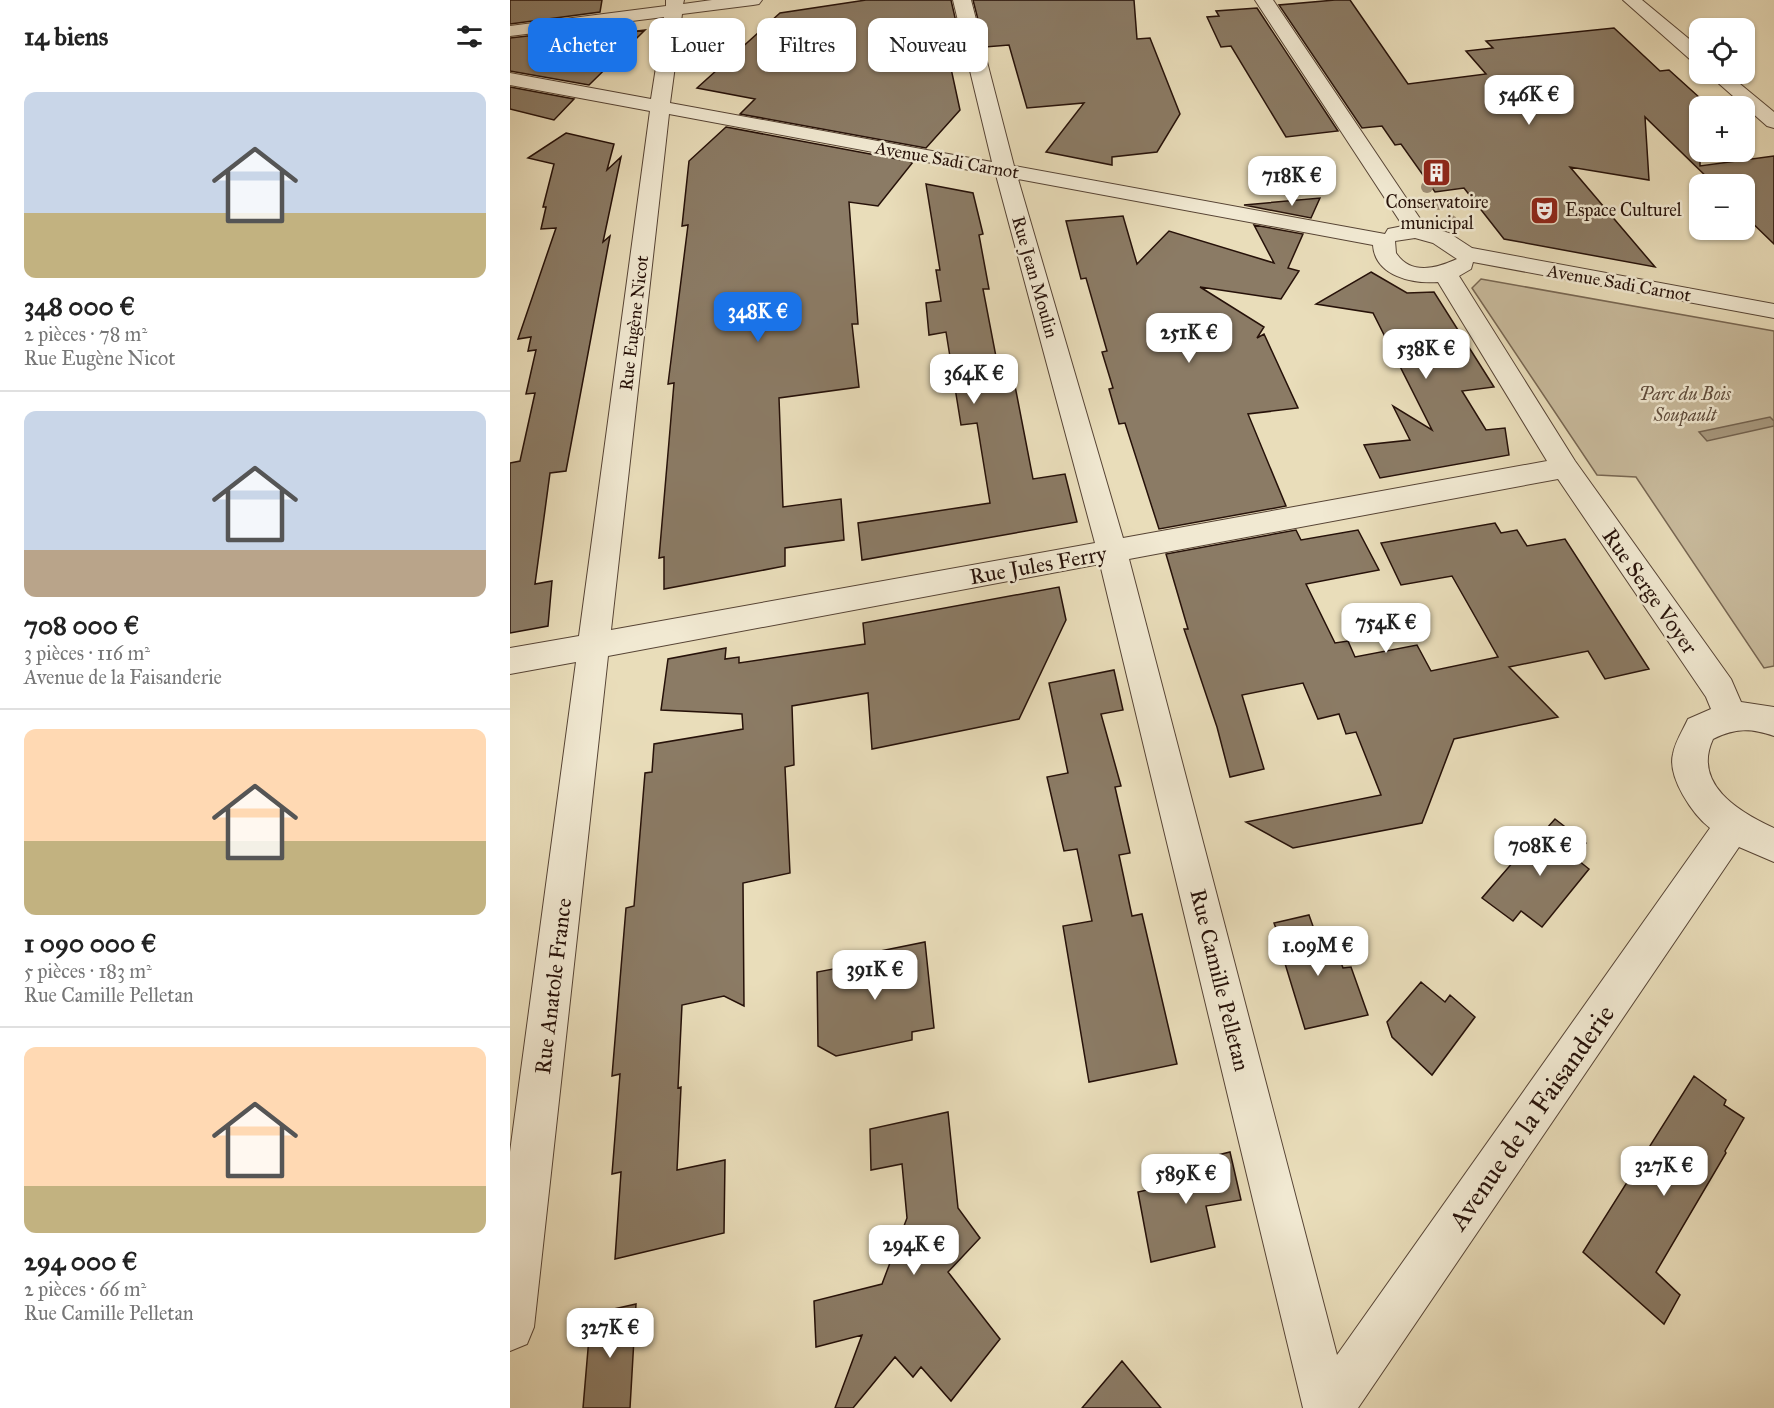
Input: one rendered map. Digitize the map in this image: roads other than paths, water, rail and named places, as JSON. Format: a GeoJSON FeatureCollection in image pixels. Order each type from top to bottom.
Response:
{"type":"FeatureCollection","features":[{"type":"Feature","properties":{"kind":"street"},"geometry":{"type":"LineString","coordinates":[[510,31],[675,5],[753,0]]}},
{"type":"Feature","properties":{"kind":"street","name":"Rue Jean Moulin"},"geometry":{"type":"LineString","coordinates":[[962,0],[1006,171],[1112,552]]}},
{"type":"Feature","properties":{"kind":"street"},"geometry":{"type":"LineString","coordinates":[[1264,0],[1417,231]]}},
{"type":"Feature","properties":{"kind":"street"},"geometry":{"type":"LineString","coordinates":[[1632,0],[1689,49]]}},
{"type":"Feature","properties":{"kind":"street","name":"Rue Eugène Nicot"},"geometry":{"type":"LineString","coordinates":[[595,645],[659,108],[675,5]]}},
{"type":"Feature","properties":{"kind":"street","name":"Avenue Sadi Carnot"},"geometry":{"type":"LineString","coordinates":[[510,79],[1384,240]]}},
{"type":"Feature","properties":{"kind":"street"},"geometry":{"type":"LineString","coordinates":[[1730,84],[1774,122]]}},
{"type":"Feature","properties":{"kind":"street"},"geometry":{"type":"LineString","coordinates":[[1417,231],[1454,243],[1465,254],[1465,262],[1458,269],[1446,274],[1430,275],[1413,273],[1398,267],[1387,259],[1382,249],[1384,240],[1398,233],[1417,231]]}},
{"type":"Feature","properties":{"kind":"street","name":"Avenue Sadi Carnot"},"geometry":{"type":"LineString","coordinates":[[1465,254],[1774,311]]}},
{"type":"Feature","properties":{"kind":"street","name":"Rue Serge Voyer"},"geometry":{"type":"LineString","coordinates":[[1446,274],[1453,289],[1565,468],[1719,689],[1731,716]]}},
{"type":"Feature","properties":{"kind":"street","name":"Rue Jules Ferry"},"geometry":{"type":"LineString","coordinates":[[510,661],[1565,468]]}},
{"type":"Feature","properties":{"kind":"street","name":"Rue Camille Pelletan"},"geometry":{"type":"LineString","coordinates":[[1112,552],[1328,1408]]}},
{"type":"Feature","properties":{"kind":"street","name":"Rue Anatole France"},"geometry":{"type":"LineString","coordinates":[[510,1327],[595,645]]}},
{"type":"Feature","properties":{"kind":"street"},"geometry":{"type":"LineString","coordinates":[[1774,722],[1764,718],[1731,716],[1700,729],[1688,758],[1700,794],[1732,827],[1774,844]]}},
{"type":"Feature","properties":{"kind":"street","name":"Avenue de la Faisanderie"},"geometry":{"type":"LineString","coordinates":[[1328,1408],[1732,827]]}},
{"type":"Feature","properties":{"kind":"place","name":"Conservatoire municipal"},"geometry":{"type":"Point","coordinates":[1437,173]}},
{"type":"Feature","properties":{"kind":"place","name":"Espace Culturel"},"geometry":{"type":"Point","coordinates":[1544,210]}},
{"type":"Feature","properties":{"kind":"park label","name":"Parc du Bois Soupault"},"geometry":{"type":"Point","coordinates":[1685,404]}}]}
